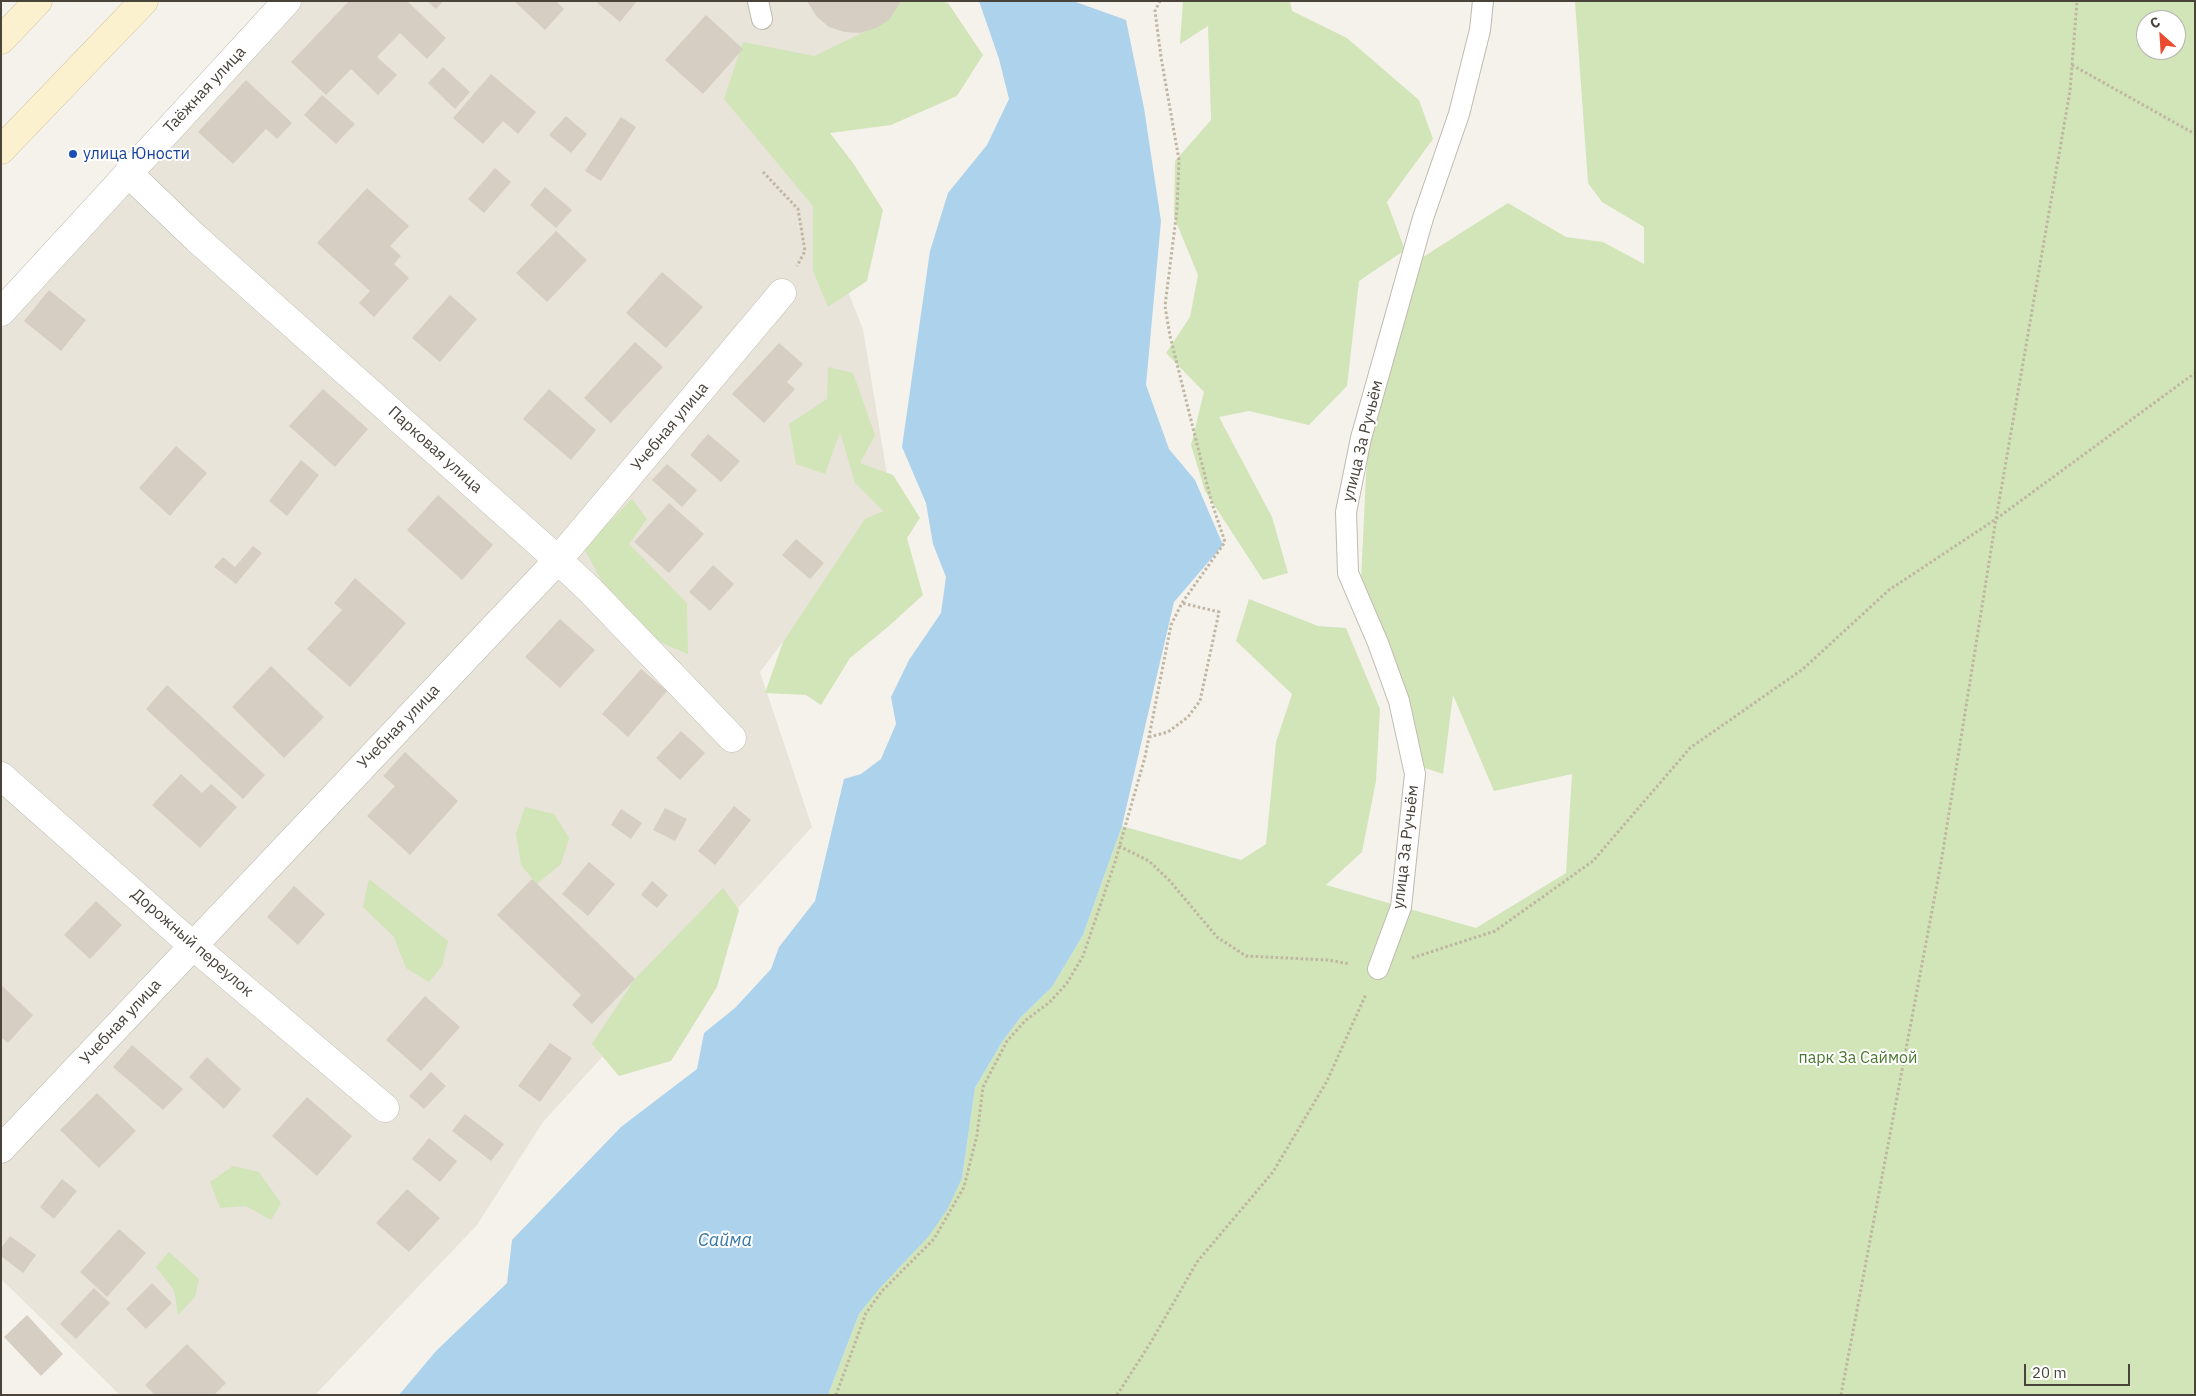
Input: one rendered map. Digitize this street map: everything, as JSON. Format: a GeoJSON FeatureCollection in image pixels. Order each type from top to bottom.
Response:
{"type":"FeatureCollection","features":[{"type":"Feature","properties":{"kind":"main road"},"geometry":{"type":"LineString","coordinates":[[1,40],[38,1]]}},
{"type":"Feature","properties":{"kind":"main road"},"geometry":{"type":"LineString","coordinates":[[1,150],[144,1]]}},
{"type":"Feature","properties":{"kind":"street","name":"Таёжная улица"},"geometry":{"type":"LineString","coordinates":[[1,312],[287,1]]}},
{"type":"Feature","properties":{"kind":"street","name":"Парковая улица"},"geometry":{"type":"LineString","coordinates":[[128,173],[197,240],[558,560],[590,590],[732,738]]}},
{"type":"Feature","properties":{"kind":"street","name":"Учебная улица"},"geometry":{"type":"LineString","coordinates":[[1,1150],[192,945],[558,560],[782,293]]}},
{"type":"Feature","properties":{"kind":"street","name":"Дорожный переулок"},"geometry":{"type":"LineString","coordinates":[[1,776],[192,945],[385,1108]]}},
{"type":"Feature","properties":{"kind":"lane","name":"улица За Ручьём"},"geometry":{"type":"LineString","coordinates":[[1378,969],[1400,907],[1415,774],[1398,701],[1378,643],[1348,573],[1346,512],[1360,438],[1423,218],[1459,114],[1480,30],[1483,1]]}},
{"type":"Feature","properties":{"kind":"path"},"geometry":{"type":"LineString","coordinates":[[836,1395],[866,1313],[882,1291],[934,1239],[951,1212],[967,1177],[977,1135],[983,1087],[1007,1041],[1026,1020],[1050,1002],[1067,982],[1083,956],[1119,846],[1149,737],[1171,625],[1182,603],[1225,542],[1211,500],[1170,336],[1166,306],[1177,210],[1179,160],[1156,20],[1155,11],[1160,1]]}},
{"type":"Feature","properties":{"kind":"path"},"geometry":{"type":"LineString","coordinates":[[1841,1395],[1941,863],[1996,519],[2070,91],[2077,1]]}},
{"type":"Feature","properties":{"kind":"path"},"geometry":{"type":"LineString","coordinates":[[2072,65],[2195,134]]}},
{"type":"Feature","properties":{"kind":"path"},"geometry":{"type":"LineString","coordinates":[[763,172],[798,209],[801,226],[804,251],[782,293]]}},
{"type":"Feature","properties":{"kind":"path"},"geometry":{"type":"LineString","coordinates":[[1119,846],[1149,861],[1169,880],[1217,937],[1246,956],[1328,960],[1378,969],[1496,931],[1594,861],[1690,748],[1803,669],[1889,590],[1996,519],[2195,373]]}},
{"type":"Feature","properties":{"kind":"path"},"geometry":{"type":"LineString","coordinates":[[1149,737],[1168,732],[1188,717],[1200,701],[1219,612],[1182,603]]}},
{"type":"Feature","properties":{"kind":"path"},"geometry":{"type":"LineString","coordinates":[[1117,1395],[1151,1342],[1197,1262],[1273,1172],[1327,1081],[1378,969]]}},
{"type":"Feature","properties":{"kind":"shaded area"},"geometry":{"type":"Polygon","coordinates":[[[289,1],[892,1],[803,181],[863,329],[891,499],[760,672],[812,827],[543,1122],[477,1225],[315,1395],[120,1395],[1,1279],[1,316],[289,1]]]}},
{"type":"Feature","properties":{"kind":"green space"},"geometry":{"type":"Polygon","coordinates":[[[892,1],[940,1],[948,3],[983,55],[957,96],[891,125],[830,133],[853,163],[883,210],[867,281],[828,307],[813,271],[813,206],[724,99],[743,42],[814,56],[881,24],[892,1]]]}},
{"type":"Feature","properties":{"kind":"green space"},"geometry":{"type":"Polygon","coordinates":[[[1183,1],[1290,1],[1292,11],[1347,38],[1419,100],[1433,139],[1387,202],[1405,250],[1359,281],[1347,386],[1309,425],[1249,411],[1219,417],[1272,517],[1288,573],[1263,580],[1205,491],[1191,445],[1204,392],[1166,353],[1190,317],[1198,275],[1174,217],[1175,161],[1211,120],[1208,26],[1180,44],[1183,1]]]}},
{"type":"Feature","properties":{"kind":"green space","name":"парк За Саймой"},"geometry":{"type":"Polygon","coordinates":[[[1575,1],[2195,1],[2195,1395],[828,1395],[859,1314],[962,1178],[975,1088],[1002,1042],[1020,1018],[1052,987],[1083,935],[1122,826],[1241,860],[1266,844],[1276,742],[1292,694],[1236,641],[1249,599],[1318,626],[1346,628],[1380,709],[1376,781],[1362,852],[1326,885],[1476,928],[1566,873],[1572,774],[1494,791],[1453,695],[1443,774],[1419,766],[1361,580],[1369,414],[1423,257],[1508,203],[1566,237],[1603,242],[1644,264],[1644,227],[1602,202],[1588,183],[1575,1]]]}},
{"type":"Feature","properties":{"kind":"green space"},"geometry":{"type":"Polygon","coordinates":[[[828,367],[853,373],[875,435],[860,463],[893,475],[920,518],[907,538],[923,595],[850,658],[821,705],[806,695],[765,693],[783,642],[865,519],[883,511],[855,483],[840,432],[825,474],[796,464],[789,424],[827,399],[828,367]]]}},
{"type":"Feature","properties":{"kind":"green space"},"geometry":{"type":"Polygon","coordinates":[[[632,499],[647,519],[629,544],[687,603],[688,654],[660,642],[601,580],[584,548],[632,499]]]}},
{"type":"Feature","properties":{"kind":"green space"},"geometry":{"type":"Polygon","coordinates":[[[525,807],[554,814],[569,838],[561,864],[537,884],[521,865],[516,834],[525,807]]]}},
{"type":"Feature","properties":{"kind":"green space"},"geometry":{"type":"Polygon","coordinates":[[[369,879],[448,941],[442,966],[429,982],[406,968],[394,937],[363,907],[369,879]]]}},
{"type":"Feature","properties":{"kind":"green space"},"geometry":{"type":"Polygon","coordinates":[[[723,888],[739,910],[717,987],[671,1061],[619,1076],[592,1044],[635,979],[723,888]]]}},
{"type":"Feature","properties":{"kind":"green space"},"geometry":{"type":"Polygon","coordinates":[[[233,1166],[259,1172],[281,1203],[271,1220],[246,1206],[220,1208],[210,1182],[233,1166]]]}},
{"type":"Feature","properties":{"kind":"green space"},"geometry":{"type":"Polygon","coordinates":[[[169,1252],[199,1279],[195,1297],[178,1315],[174,1290],[156,1267],[169,1252]]]}},
{"type":"Feature","properties":{"kind":"water","name":"Сайма"},"geometry":{"type":"Polygon","coordinates":[[[979,1],[1073,1],[1126,20],[1144,108],[1161,221],[1146,385],[1169,449],[1195,480],[1223,545],[1174,602],[1122,826],[1083,935],[1052,987],[1020,1018],[1002,1042],[975,1088],[962,1178],[947,1210],[928,1237],[879,1289],[859,1314],[828,1395],[399,1395],[436,1351],[507,1283],[512,1240],[621,1127],[697,1069],[704,1033],[735,1008],[771,969],[779,947],[815,901],[844,779],[861,774],[881,759],[896,724],[891,697],[909,660],[941,613],[946,577],[933,544],[926,503],[902,447],[930,251],[948,193],[987,145],[1009,99],[999,59],[979,1]]]}},
{"type":"Feature","properties":{"kind":"building"},"geometry":{"type":"Polygon","coordinates":[[[349,1],[407,1],[446,38],[427,59],[400,33],[377,57],[397,75],[378,95],[351,69],[326,95],[291,62],[349,1]]]}},
{"type":"Feature","properties":{"kind":"building"},"geometry":{"type":"Polygon","coordinates":[[[427,1],[443,1],[436,9],[427,1]]]}},
{"type":"Feature","properties":{"kind":"building"},"geometry":{"type":"Polygon","coordinates":[[[514,1],[556,1],[564,9],[545,30],[514,1]]]}},
{"type":"Feature","properties":{"kind":"building"},"geometry":{"type":"Polygon","coordinates":[[[595,1],[637,1],[620,22],[595,1]]]}},
{"type":"Feature","properties":{"kind":"building"},"geometry":{"type":"Polygon","coordinates":[[[807,1],[901,1],[889,20],[876,28],[860,33],[844,32],[829,27],[817,17],[807,1]]]}},
{"type":"Feature","properties":{"kind":"building"},"geometry":{"type":"Polygon","coordinates":[[[706,15],[743,49],[703,94],[665,60],[706,15]]]}},
{"type":"Feature","properties":{"kind":"building"},"geometry":{"type":"Polygon","coordinates":[[[443,67],[470,92],[455,109],[428,83],[443,67]]]}},
{"type":"Feature","properties":{"kind":"building"},"geometry":{"type":"Polygon","coordinates":[[[491,74],[536,112],[518,134],[503,121],[483,144],[453,118],[491,74]]]}},
{"type":"Feature","properties":{"kind":"building"},"geometry":{"type":"Polygon","coordinates":[[[246,80],[292,123],[277,139],[266,129],[233,164],[198,132],[246,80]]]}},
{"type":"Feature","properties":{"kind":"building"},"geometry":{"type":"Polygon","coordinates":[[[322,95],[355,124],[336,144],[304,115],[322,95]]]}},
{"type":"Feature","properties":{"kind":"building"},"geometry":{"type":"Polygon","coordinates":[[[566,116],[587,134],[571,153],[549,135],[566,116]]]}},
{"type":"Feature","properties":{"kind":"building"},"geometry":{"type":"Polygon","coordinates":[[[621,117],[636,127],[601,181],[585,171],[621,117]]]}},
{"type":"Feature","properties":{"kind":"building"},"geometry":{"type":"Polygon","coordinates":[[[495,168],[511,182],[484,213],[468,199],[495,168]]]}},
{"type":"Feature","properties":{"kind":"building"},"geometry":{"type":"Polygon","coordinates":[[[545,187],[572,210],[556,228],[530,205],[545,187]]]}},
{"type":"Feature","properties":{"kind":"building"},"geometry":{"type":"Polygon","coordinates":[[[367,188],[409,226],[390,246],[401,256],[394,264],[409,278],[374,317],[359,303],[370,291],[317,243],[367,188]]]}},
{"type":"Feature","properties":{"kind":"building"},"geometry":{"type":"Polygon","coordinates":[[[556,231],[587,260],[547,302],[516,273],[556,231]]]}},
{"type":"Feature","properties":{"kind":"building"},"geometry":{"type":"Polygon","coordinates":[[[662,272],[703,307],[666,348],[626,313],[662,272]]]}},
{"type":"Feature","properties":{"kind":"building"},"geometry":{"type":"Polygon","coordinates":[[[49,290],[86,320],[61,351],[24,321],[49,290]]]}},
{"type":"Feature","properties":{"kind":"building"},"geometry":{"type":"Polygon","coordinates":[[[450,295],[477,319],[440,362],[412,338],[450,295]]]}},
{"type":"Feature","properties":{"kind":"building"},"geometry":{"type":"Polygon","coordinates":[[[635,342],[663,367],[611,423],[584,398],[635,342]]]}},
{"type":"Feature","properties":{"kind":"building"},"geometry":{"type":"Polygon","coordinates":[[[779,343],[803,364],[787,382],[795,389],[764,423],[732,394],[779,343]]]}},
{"type":"Feature","properties":{"kind":"building"},"geometry":{"type":"Polygon","coordinates":[[[323,389],[368,429],[335,467],[289,426],[323,389]]]}},
{"type":"Feature","properties":{"kind":"building"},"geometry":{"type":"Polygon","coordinates":[[[549,389],[596,430],[571,460],[523,419],[549,389]]]}},
{"type":"Feature","properties":{"kind":"building"},"geometry":{"type":"Polygon","coordinates":[[[708,434],[740,461],[721,482],[690,455],[708,434]]]}},
{"type":"Feature","properties":{"kind":"building"},"geometry":{"type":"Polygon","coordinates":[[[176,446],[207,473],[170,516],[139,488],[176,446]]]}},
{"type":"Feature","properties":{"kind":"building"},"geometry":{"type":"Polygon","coordinates":[[[301,460],[319,475],[287,516],[269,501],[301,460]]]}},
{"type":"Feature","properties":{"kind":"building"},"geometry":{"type":"Polygon","coordinates":[[[667,464],[697,490],[682,507],[652,480],[667,464]]]}},
{"type":"Feature","properties":{"kind":"building"},"geometry":{"type":"Polygon","coordinates":[[[438,495],[493,545],[462,580],[407,530],[438,495]]]}},
{"type":"Feature","properties":{"kind":"building"},"geometry":{"type":"Polygon","coordinates":[[[669,503],[704,534],[669,573],[634,542],[669,503]]]}},
{"type":"Feature","properties":{"kind":"building"},"geometry":{"type":"Polygon","coordinates":[[[796,539],[824,563],[810,579],[782,555],[796,539]]]}},
{"type":"Feature","properties":{"kind":"building"},"geometry":{"type":"Polygon","coordinates":[[[253,546],[262,553],[236,584],[214,567],[223,557],[235,567],[253,546]]]}},
{"type":"Feature","properties":{"kind":"building"},"geometry":{"type":"Polygon","coordinates":[[[713,565],[734,584],[710,611],[689,592],[713,565]]]}},
{"type":"Feature","properties":{"kind":"building"},"geometry":{"type":"Polygon","coordinates":[[[355,578],[406,623],[350,687],[307,649],[342,610],[334,603],[355,578]]]}},
{"type":"Feature","properties":{"kind":"building"},"geometry":{"type":"Polygon","coordinates":[[[560,619],[595,650],[560,688],[525,657],[560,619]]]}},
{"type":"Feature","properties":{"kind":"building"},"geometry":{"type":"Polygon","coordinates":[[[271,666],[324,717],[284,758],[232,707],[271,666]]]}},
{"type":"Feature","properties":{"kind":"building"},"geometry":{"type":"Polygon","coordinates":[[[641,669],[667,691],[628,737],[602,714],[641,669]]]}},
{"type":"Feature","properties":{"kind":"building"},"geometry":{"type":"Polygon","coordinates":[[[167,685],[265,775],[243,799],[146,709],[167,685]]]}},
{"type":"Feature","properties":{"kind":"building"},"geometry":{"type":"Polygon","coordinates":[[[681,731],[705,753],[680,780],[656,758],[681,731]]]}},
{"type":"Feature","properties":{"kind":"building"},"geometry":{"type":"Polygon","coordinates":[[[405,752],[458,801],[410,855],[367,816],[395,786],[383,776],[405,752]]]}},
{"type":"Feature","properties":{"kind":"building"},"geometry":{"type":"Polygon","coordinates":[[[181,774],[202,793],[211,784],[237,807],[200,848],[152,805],[181,774]]]}},
{"type":"Feature","properties":{"kind":"building"},"geometry":{"type":"Polygon","coordinates":[[[734,806],[751,820],[715,865],[698,851],[734,806]]]}},
{"type":"Feature","properties":{"kind":"building"},"geometry":{"type":"Polygon","coordinates":[[[665,808],[687,819],[675,841],[653,830],[665,808]]]}},
{"type":"Feature","properties":{"kind":"building"},"geometry":{"type":"Polygon","coordinates":[[[621,809],[642,823],[631,839],[611,825],[621,809]]]}},
{"type":"Feature","properties":{"kind":"building"},"geometry":{"type":"Polygon","coordinates":[[[589,862],[615,884],[588,916],[562,894],[589,862]]]}},
{"type":"Feature","properties":{"kind":"building"},"geometry":{"type":"Polygon","coordinates":[[[532,879],[635,979],[592,1024],[572,1005],[581,995],[497,915],[532,879]]]}},
{"type":"Feature","properties":{"kind":"building"},"geometry":{"type":"Polygon","coordinates":[[[652,881],[668,895],[657,908],[641,895],[652,881]]]}},
{"type":"Feature","properties":{"kind":"building"},"geometry":{"type":"Polygon","coordinates":[[[294,886],[325,914],[298,945],[267,917],[294,886]]]}},
{"type":"Feature","properties":{"kind":"building"},"geometry":{"type":"Polygon","coordinates":[[[96,901],[122,925],[90,959],[64,935],[96,901]]]}},
{"type":"Feature","properties":{"kind":"building"},"geometry":{"type":"Polygon","coordinates":[[[1,985],[33,1015],[8,1043],[1,1037],[1,985]]]}},
{"type":"Feature","properties":{"kind":"building"},"geometry":{"type":"Polygon","coordinates":[[[425,996],[460,1027],[421,1071],[386,1040],[425,996]]]}},
{"type":"Feature","properties":{"kind":"building"},"geometry":{"type":"Polygon","coordinates":[[[550,1043],[572,1058],[540,1102],[518,1086],[550,1043]]]}},
{"type":"Feature","properties":{"kind":"building"},"geometry":{"type":"Polygon","coordinates":[[[132,1045],[183,1089],[163,1110],[113,1067],[132,1045]]]}},
{"type":"Feature","properties":{"kind":"building"},"geometry":{"type":"Polygon","coordinates":[[[207,1057],[241,1089],[224,1109],[189,1077],[207,1057]]]}},
{"type":"Feature","properties":{"kind":"building"},"geometry":{"type":"Polygon","coordinates":[[[431,1072],[446,1086],[424,1109],[409,1096],[431,1072]]]}},
{"type":"Feature","properties":{"kind":"building"},"geometry":{"type":"Polygon","coordinates":[[[97,1093],[136,1131],[99,1168],[60,1130],[97,1093]]]}},
{"type":"Feature","properties":{"kind":"building"},"geometry":{"type":"Polygon","coordinates":[[[307,1097],[352,1136],[317,1176],[272,1136],[307,1097]]]}},
{"type":"Feature","properties":{"kind":"building"},"geometry":{"type":"Polygon","coordinates":[[[465,1114],[504,1144],[491,1161],[452,1131],[465,1114]]]}},
{"type":"Feature","properties":{"kind":"building"},"geometry":{"type":"Polygon","coordinates":[[[429,1138],[457,1161],[440,1182],[412,1159],[429,1138]]]}},
{"type":"Feature","properties":{"kind":"building"},"geometry":{"type":"Polygon","coordinates":[[[62,1179],[77,1191],[54,1219],[40,1207],[62,1179]]]}},
{"type":"Feature","properties":{"kind":"building"},"geometry":{"type":"Polygon","coordinates":[[[407,1189],[440,1218],[409,1252],[376,1223],[407,1189]]]}},
{"type":"Feature","properties":{"kind":"building"},"geometry":{"type":"Polygon","coordinates":[[[119,1229],[146,1253],[107,1297],[80,1272],[119,1229]]]}},
{"type":"Feature","properties":{"kind":"building"},"geometry":{"type":"Polygon","coordinates":[[[10,1236],[36,1255],[23,1273],[1,1256],[1,1248],[10,1236]]]}},
{"type":"Feature","properties":{"kind":"building"},"geometry":{"type":"Polygon","coordinates":[[[152,1283],[172,1303],[146,1329],[126,1309],[152,1283]]]}},
{"type":"Feature","properties":{"kind":"building"},"geometry":{"type":"Polygon","coordinates":[[[94,1288],[110,1303],[76,1339],[60,1324],[94,1288]]]}},
{"type":"Feature","properties":{"kind":"building"},"geometry":{"type":"Polygon","coordinates":[[[27,1315],[63,1354],[41,1376],[4,1337],[27,1315]]]}},
{"type":"Feature","properties":{"kind":"building"},"geometry":{"type":"Polygon","coordinates":[[[187,1344],[226,1383],[214,1395],[155,1395],[145,1385],[187,1344]]]}},
{"type":"Feature","properties":{"kind":"place","name":"улица Юности"},"geometry":{"type":"Point","coordinates":[73,154]}}]}
